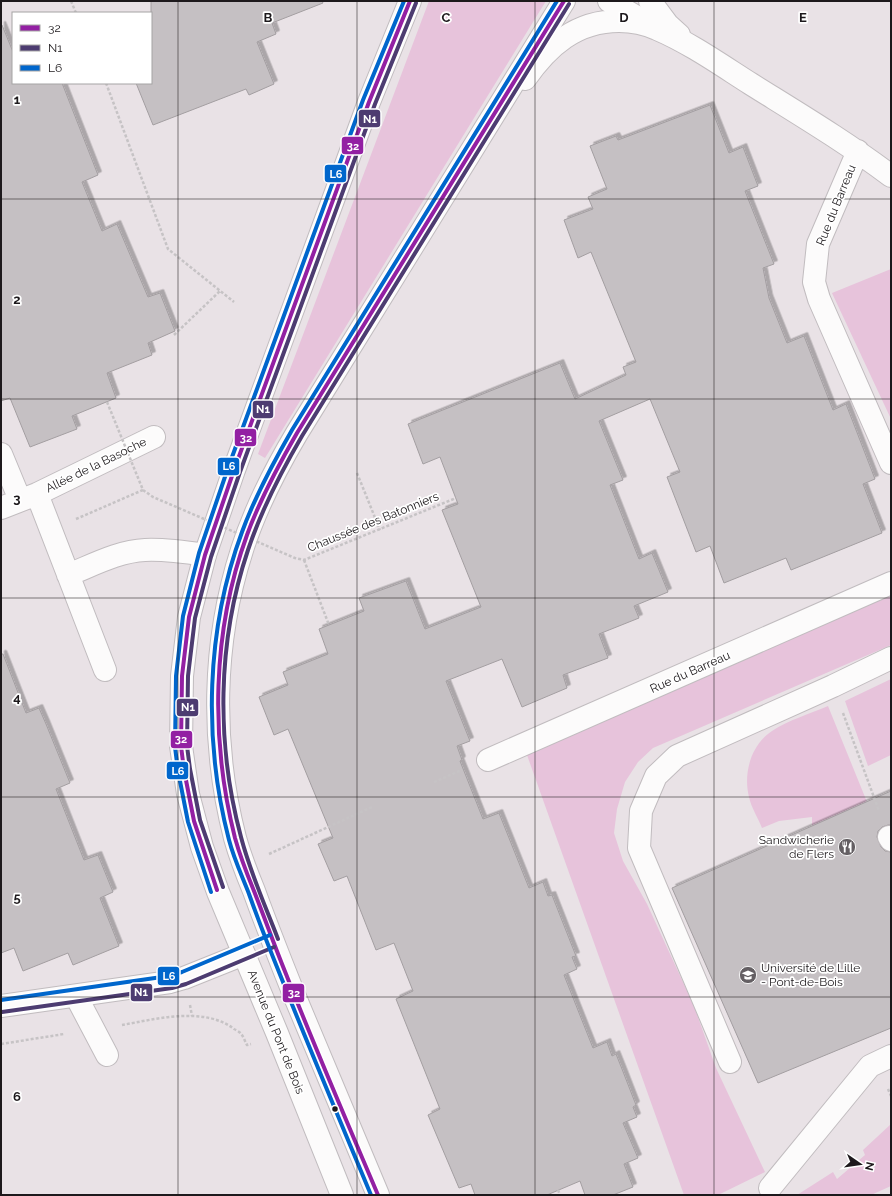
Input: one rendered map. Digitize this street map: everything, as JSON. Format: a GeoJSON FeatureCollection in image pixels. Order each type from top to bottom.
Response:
{"type":"FeatureCollection","features":[{"type":"Feature","properties":{"kind":"main road","name":"Avenue du Pont de Bois"},"geometry":{"type":"LineString","coordinates":[[342,1195],[218,892],[202,847],[188,794],[181,746],[181,705],[184,647],[189,616],[205,555],[234,470],[369,102],[410,1]]}},
{"type":"Feature","properties":{"kind":"main road"},"geometry":{"type":"LineString","coordinates":[[378,1195],[272,941],[235,838],[224,787],[220,755],[219,681],[221,646],[227,609],[242,549],[255,514],[277,467],[564,1]]}},
{"type":"Feature","properties":{"kind":"main road","name":"Rue du Barreau"},"geometry":{"type":"LineString","coordinates":[[609,1],[693,48],[858,151],[818,244],[814,282],[819,299],[891,463]]}},
{"type":"Feature","properties":{"kind":"main road","name":"Rue du Barreau"},"geometry":{"type":"LineString","coordinates":[[650,1],[668,26],[693,48]]}},
{"type":"Feature","properties":{"kind":"main road","name":"Rue du Barreau"},"geometry":{"type":"LineString","coordinates":[[441,200],[537,62],[554,45],[572,33],[601,23],[619,21],[635,22],[656,28]]}},
{"type":"Feature","properties":{"kind":"main road"},"geometry":{"type":"LineString","coordinates":[[858,151],[891,176]]}},
{"type":"Feature","properties":{"kind":"main road","name":"Allée de la Basoche"},"geometry":{"type":"LineString","coordinates":[[105,670],[68,575],[19,501],[154,437]]}},
{"type":"Feature","properties":{"kind":"main road"},"geometry":{"type":"LineString","coordinates":[[1,454],[19,501]]}},
{"type":"Feature","properties":{"kind":"main road"},"geometry":{"type":"LineString","coordinates":[[68,575],[115,556],[144,550],[164,550],[205,555]]}},
{"type":"Feature","properties":{"kind":"main road","name":"Rue du Barreau"},"geometry":{"type":"LineString","coordinates":[[488,760],[891,583]]}},
{"type":"Feature","properties":{"kind":"main road"},"geometry":{"type":"LineString","coordinates":[[730,1062],[639,848],[641,811],[656,776],[677,756],[833,686],[891,658]]}},
{"type":"Feature","properties":{"kind":"main road"},"geometry":{"type":"LineString","coordinates":[[1,1006],[170,982],[184,978],[244,954],[272,941]]}},
{"type":"Feature","properties":{"kind":"main road"},"geometry":{"type":"LineString","coordinates":[[76,996],[107,1055]]}},
{"type":"Feature","properties":{"kind":"main road"},"geometry":{"type":"LineString","coordinates":[[762,1192],[870,1066],[891,1056]]}},
{"type":"Feature","properties":{"kind":"path"},"geometry":{"type":"LineString","coordinates":[[71,1],[76,12]]}},
{"type":"Feature","properties":{"kind":"path"},"geometry":{"type":"LineString","coordinates":[[106,84],[168,248],[234,302]]}},
{"type":"Feature","properties":{"kind":"path"},"geometry":{"type":"LineString","coordinates":[[174,335],[220,290]]}},
{"type":"Feature","properties":{"kind":"path"},"geometry":{"type":"LineString","coordinates":[[86,515],[144,490],[107,402]]}},
{"type":"Feature","properties":{"kind":"path"},"geometry":{"type":"LineString","coordinates":[[357,473],[380,530]]}},
{"type":"Feature","properties":{"kind":"path","name":"Chaussée des Batonniers"},"geometry":{"type":"LineString","coordinates":[[144,490],[153,497],[296,558],[304,560],[456,498]]}},
{"type":"Feature","properties":{"kind":"path"},"geometry":{"type":"LineString","coordinates":[[304,560],[329,625]]}},
{"type":"Feature","properties":{"kind":"path"},"geometry":{"type":"LineString","coordinates":[[833,686],[890,838]]}},
{"type":"Feature","properties":{"kind":"path"},"geometry":{"type":"LineString","coordinates":[[267,856],[372,807]]}},
{"type":"Feature","properties":{"kind":"path"},"geometry":{"type":"LineString","coordinates":[[190,1003],[192,1016]]}},
{"type":"Feature","properties":{"kind":"path"},"geometry":{"type":"LineString","coordinates":[[169,1018],[200,1016],[216,1019],[229,1025],[242,1034],[247,1045],[257,1042]]}},
{"type":"Feature","properties":{"kind":"path"},"geometry":{"type":"LineString","coordinates":[[558,1190],[560,1195]]}},
{"type":"Feature","properties":{"kind":"shaded area"},"geometry":{"type":"Polygon","coordinates":[[[429,1],[546,1],[265,458],[258,454],[429,1]]]}},
{"type":"Feature","properties":{"kind":"shaded area"},"geometry":{"type":"Polygon","coordinates":[[[891,269],[891,419],[832,293],[891,269]]]}},
{"type":"Feature","properties":{"kind":"shaded area"},"geometry":{"type":"Polygon","coordinates":[[[891,593],[891,645],[653,748],[638,762],[625,782],[617,809],[614,833],[623,861],[647,904],[694,1006],[716,1068],[765,1172],[718,1195],[684,1195],[527,755],[891,593]]]}},
{"type":"Feature","properties":{"kind":"shaded area"},"geometry":{"type":"Polygon","coordinates":[[[891,679],[891,755],[868,766],[845,701],[891,679]]]}},
{"type":"Feature","properties":{"kind":"shaded area"},"geometry":{"type":"Polygon","coordinates":[[[828,706],[867,802],[812,827],[812,817],[779,821],[762,828],[751,805],[747,788],[748,769],[754,752],[765,737],[772,731],[792,720],[828,706]]]}},
{"type":"Feature","properties":{"kind":"shaded area"},"geometry":{"type":"Polygon","coordinates":[[[891,1124],[891,1186],[871,1195],[797,1195],[833,1172],[837,1179],[865,1155],[863,1150],[891,1124]]]}},
{"type":"Feature","properties":{"kind":"building"},"geometry":{"type":"Polygon","coordinates":[[[151,1],[322,1],[323,3],[272,23],[276,34],[257,42],[274,84],[249,95],[246,89],[153,125],[136,84],[152,84],[151,1]]]}},
{"type":"Feature","properties":{"kind":"building"},"geometry":{"type":"Polygon","coordinates":[[[2,25],[12,50],[12,84],[62,84],[98,175],[82,182],[102,231],[117,224],[148,297],[160,293],[175,331],[148,343],[152,355],[107,373],[116,398],[72,416],[77,429],[30,447],[10,398],[1,401],[2,25]]]}},
{"type":"Feature","properties":{"kind":"building"},"geometry":{"type":"Polygon","coordinates":[[[710,105],[729,153],[743,147],[758,186],[745,191],[774,264],[763,268],[769,298],[787,343],[804,336],[833,410],[846,404],[875,479],[863,484],[882,533],[791,570],[786,558],[724,583],[710,546],[696,552],[667,477],[680,472],[650,399],[599,421],[623,480],[610,485],[639,559],[652,553],[668,592],[634,606],[639,618],[599,634],[608,658],[563,675],[567,688],[522,707],[502,659],[446,681],[470,741],[457,746],[462,760],[460,761],[483,819],[499,813],[529,888],[543,882],[548,896],[552,895],[576,956],[572,957],[577,969],[564,975],[593,1048],[607,1042],[612,1056],[616,1054],[636,1105],[633,1107],[637,1117],[623,1123],[638,1158],[624,1164],[633,1187],[613,1195],[585,1195],[580,1181],[547,1195],[475,1195],[471,1184],[459,1188],[428,1115],[440,1109],[396,999],[413,991],[394,943],[376,950],[347,876],[334,881],[318,844],[333,838],[288,729],[274,735],[259,697],[288,685],[283,672],[328,654],[319,629],[364,611],[359,598],[406,581],[425,629],[481,607],[442,510],[458,504],[440,457],[423,464],[408,424],[560,363],[575,399],[626,375],[623,367],[636,362],[591,252],[578,258],[564,220],[593,209],[588,197],[607,189],[590,146],[616,136],[618,140],[710,105]]]}},
{"type":"Feature","properties":{"kind":"building"},"geometry":{"type":"Polygon","coordinates":[[[1,654],[3,654],[26,713],[39,708],[70,783],[56,789],[84,860],[98,855],[113,892],[100,898],[119,946],[73,965],[68,953],[23,971],[14,948],[1,953],[1,654]]]}},
{"type":"Feature","properties":{"kind":"building"},"geometry":{"type":"Polygon","coordinates":[[[891,791],[891,825],[882,827],[878,831],[877,837],[881,847],[885,851],[891,852],[891,1028],[758,1083],[672,888],[891,791]]]}},
{"type":"Feature","properties":{"kind":"transit line","name":"L6"},"geometry":{"type":"LineString","coordinates":[[211,892],[188,822],[175,747],[176,676],[183,616],[199,553],[228,468],[363,100],[404,1]]}},
{"type":"Feature","properties":{"kind":"transit line","name":"32"},"geometry":{"type":"LineString","coordinates":[[217,890],[194,821],[181,746],[182,676],[189,617],[205,555],[234,470],[369,102],[410,1]]}},
{"type":"Feature","properties":{"kind":"transit line","name":"L6"},"geometry":{"type":"LineString","coordinates":[[371,1195],[273,957],[229,840],[215,763],[212,724],[212,685],[215,646],[221,607],[230,569],[242,532],[278,455],[557,1]]}},
{"type":"Feature","properties":{"kind":"transit line","name":"32"},"geometry":{"type":"LineString","coordinates":[[378,1195],[297,1002],[246,872],[235,838],[221,762],[218,685],[221,647],[235,572],[247,535],[283,458],[564,1]]}},
{"type":"Feature","properties":{"kind":"transit line","name":"N1"},"geometry":{"type":"LineString","coordinates":[[223,887],[200,820],[187,746],[188,676],[195,618],[211,557],[240,472],[375,104],[416,3]]}},
{"type":"Feature","properties":{"kind":"transit line","name":"N1"},"geometry":{"type":"LineString","coordinates":[[278,939],[253,876],[241,837],[227,766],[224,730],[224,693],[230,621],[248,550],[272,492],[302,436],[569,4]]}},
{"type":"Feature","properties":{"kind":"transit line","name":"L6"},"geometry":{"type":"LineString","coordinates":[[1,1000],[169,976],[270,935]]}},
{"type":"Feature","properties":{"kind":"transit line","name":"N1"},"geometry":{"type":"LineString","coordinates":[[2,1012],[172,988],[186,984],[274,947]]}},
{"type":"Feature","properties":{"kind":"place","name":"Sandwicherie de Flers"},"geometry":{"type":"Point","coordinates":[847,847]}},
{"type":"Feature","properties":{"kind":"place","name":"Université de Lille - Pont-de-Bois"},"geometry":{"type":"Point","coordinates":[748,975]}}]}
